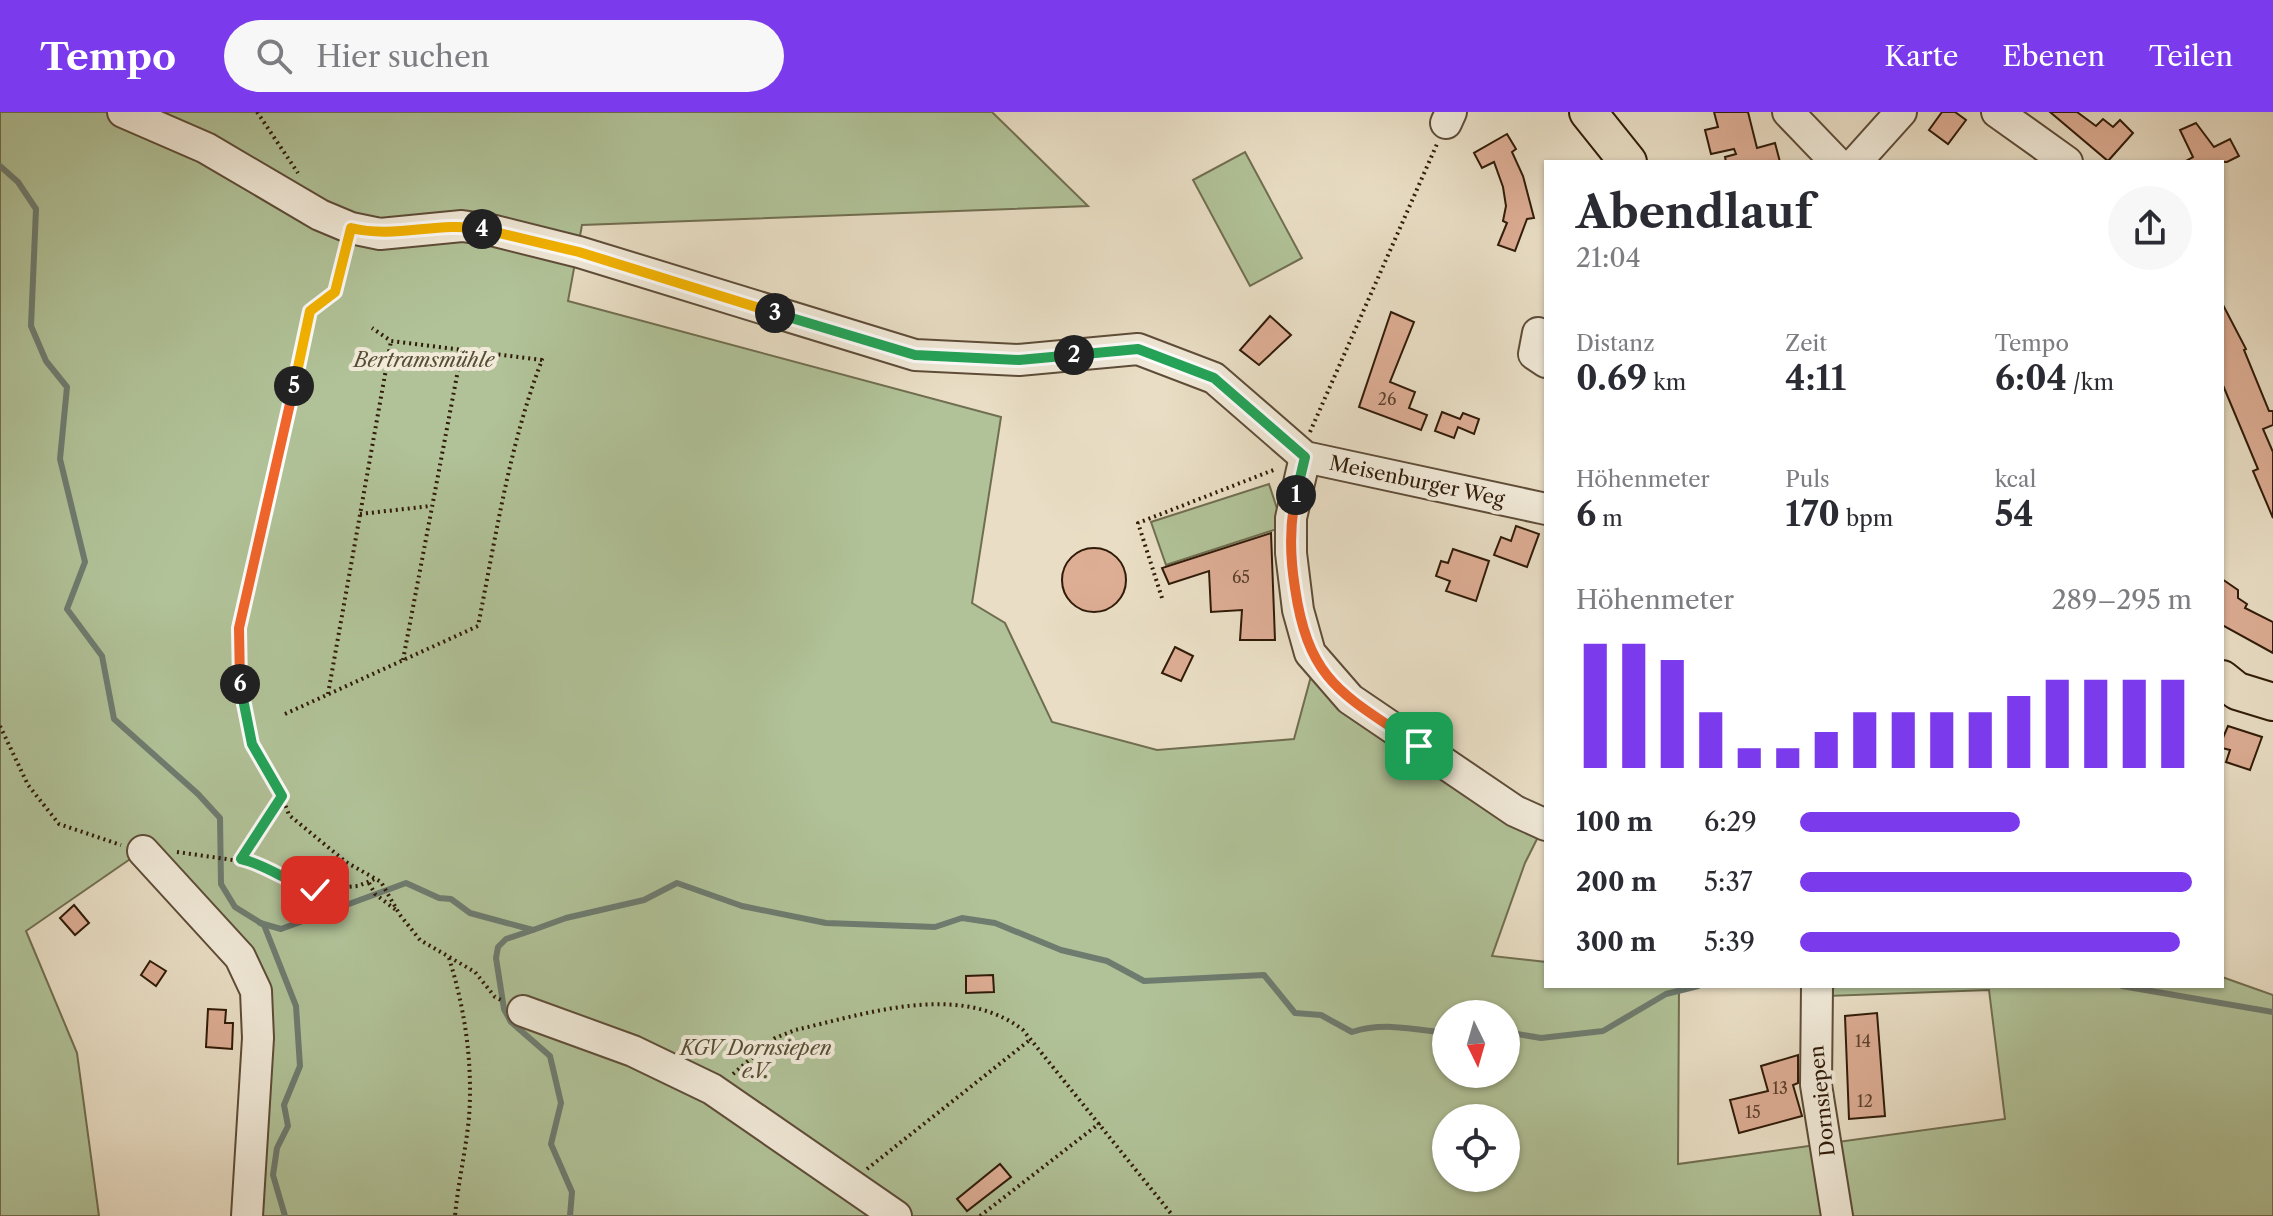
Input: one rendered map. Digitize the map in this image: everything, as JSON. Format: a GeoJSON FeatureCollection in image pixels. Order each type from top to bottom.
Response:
{"type":"FeatureCollection","features":[{"type":"Feature","properties":{"kind":"main road"},"geometry":{"type":"LineString","coordinates":[[1588,112],[1626,160]]}},
{"type":"Feature","properties":{"kind":"main road"},"geometry":{"type":"LineString","coordinates":[[2227,686],[2273,702]]}},
{"type":"Feature","properties":{"kind":"street","name":"Meisenburger Weg"},"geometry":{"type":"LineString","coordinates":[[123,112],[206,148],[320,215],[351,228],[380,234],[462,226],[491,230],[579,252],[915,355],[1019,360],[1138,349],[1214,378],[1305,457],[1544,509]]}},
{"type":"Feature","properties":{"kind":"street"},"geometry":{"type":"LineString","coordinates":[[1788,112],[1834,160]]}},
{"type":"Feature","properties":{"kind":"street"},"geometry":{"type":"LineString","coordinates":[[1858,160],[1901,112]]}},
{"type":"Feature","properties":{"kind":"street"},"geometry":{"type":"LineString","coordinates":[[1997,112],[2064,160]]}},
{"type":"Feature","properties":{"kind":"street"},"geometry":{"type":"LineString","coordinates":[[1538,333],[1534,354],[1544,361]]}},
{"type":"Feature","properties":{"kind":"street"},"geometry":{"type":"LineString","coordinates":[[1305,457],[1291,518],[1291,553],[1298,610],[1310,653],[1350,699],[1515,811],[1544,824]]}},
{"type":"Feature","properties":{"kind":"street"},"geometry":{"type":"LineString","coordinates":[[143,851],[240,957],[256,991],[258,1038],[247,1216]]}},
{"type":"Feature","properties":{"kind":"street","name":"Dornsiepen"},"geometry":{"type":"LineString","coordinates":[[1816,989],[1816,1085],[1837,1216]]}},
{"type":"Feature","properties":{"kind":"street"},"geometry":{"type":"LineString","coordinates":[[523,1011],[633,1051],[716,1092],[896,1216]]}},
{"type":"Feature","properties":{"kind":"path"},"geometry":{"type":"LineString","coordinates":[[257,112],[299,174]]}},
{"type":"Feature","properties":{"kind":"path"},"geometry":{"type":"LineString","coordinates":[[1162,598],[1138,523],[1305,457],[1309,434],[1448,118]]}},
{"type":"Feature","properties":{"kind":"path"},"geometry":{"type":"LineString","coordinates":[[351,228],[335,292],[310,311],[239,628],[238,663],[247,731],[261,765],[282,796],[289,815],[346,862],[379,880],[420,940],[475,972],[495,997]]}},
{"type":"Feature","properties":{"kind":"path"},"geometry":{"type":"LineString","coordinates":[[285,714],[478,626],[495,527],[524,408],[542,360],[391,341],[372,328]]}},
{"type":"Feature","properties":{"kind":"path"},"geometry":{"type":"LineString","coordinates":[[328,694],[391,341]]}},
{"type":"Feature","properties":{"kind":"path"},"geometry":{"type":"LineString","coordinates":[[403,660],[462,349]]}},
{"type":"Feature","properties":{"kind":"path"},"geometry":{"type":"LineString","coordinates":[[360,514],[431,506]]}},
{"type":"Feature","properties":{"kind":"path"},"geometry":{"type":"LineString","coordinates":[[0,726],[28,785],[59,824],[143,851]]}},
{"type":"Feature","properties":{"kind":"path"},"geometry":{"type":"LineString","coordinates":[[241,859],[282,796]]}},
{"type":"Feature","properties":{"kind":"path"},"geometry":{"type":"LineString","coordinates":[[206,854],[261,864],[299,886],[315,890],[379,880]]}},
{"type":"Feature","properties":{"kind":"path"},"geometry":{"type":"LineString","coordinates":[[369,883],[375,894],[398,912]]}},
{"type":"Feature","properties":{"kind":"path"},"geometry":{"type":"LineString","coordinates":[[449,958],[466,1031],[470,1068],[468,1118],[455,1216]]}},
{"type":"Feature","properties":{"kind":"path"},"geometry":{"type":"LineString","coordinates":[[716,1092],[763,1048],[790,1031],[931,1003],[960,1004],[991,1012],[1010,1020],[1031,1039],[1173,1216]]}},
{"type":"Feature","properties":{"kind":"path"},"geometry":{"type":"LineString","coordinates":[[849,1184],[1031,1039]]}},
{"type":"Feature","properties":{"kind":"path"},"geometry":{"type":"LineString","coordinates":[[980,1216],[1100,1123]]}},
{"type":"Feature","properties":{"kind":"green space"},"geometry":{"type":"Polygon","coordinates":[[[0,112],[992,112],[1088,206],[582,225],[568,301],[1001,417],[972,603],[1005,623],[1052,722],[1157,750],[1294,739],[1313,669],[1540,833],[1525,863],[1492,956],[1544,962],[1544,988],[1679,988],[1678,1164],[2005,1119],[1989,990],[1828,996],[1834,988],[2224,988],[2224,978],[2273,995],[2273,1216],[254,1216],[262,982],[136,855],[26,931],[77,1053],[99,1216],[0,1216],[0,112]]]}},
{"type":"Feature","properties":{"kind":"green space"},"geometry":{"type":"Polygon","coordinates":[[[1245,152],[1302,258],[1250,286],[1193,180],[1245,152]]]}},
{"type":"Feature","properties":{"kind":"green space"},"geometry":{"type":"Polygon","coordinates":[[[1269,484],[1283,527],[1166,565],[1151,522],[1269,484]]]}},
{"type":"Feature","properties":{"kind":"building"},"geometry":{"type":"Polygon","coordinates":[[[1714,112],[1748,112],[1757,148],[1775,143],[1779,160],[1726,160],[1725,157],[1736,154],[1734,149],[1711,154],[1705,130],[1718,127],[1714,112]]]}},
{"type":"Feature","properties":{"kind":"building"},"geometry":{"type":"Polygon","coordinates":[[[1942,112],[1955,112],[1966,120],[1948,144],[1929,130],[1942,112]]]}},
{"type":"Feature","properties":{"kind":"building"},"geometry":{"type":"Polygon","coordinates":[[[2050,112],[2077,112],[2096,126],[2103,119],[2113,127],[2120,120],[2133,133],[2107,160],[2050,112]]]}},
{"type":"Feature","properties":{"kind":"building"},"geometry":{"type":"Polygon","coordinates":[[[2196,123],[2214,147],[2230,139],[2239,156],[2227,162],[2188,160],[2193,157],[2180,130],[2196,123]]]}},
{"type":"Feature","properties":{"kind":"building"},"geometry":{"type":"Polygon","coordinates":[[[1507,134],[1516,149],[1512,152],[1523,176],[1534,218],[1527,219],[1515,251],[1498,245],[1507,223],[1503,221],[1506,206],[1503,187],[1494,162],[1482,168],[1474,153],[1507,134]]]}},
{"type":"Feature","properties":{"kind":"building"},"geometry":{"type":"Polygon","coordinates":[[[2224,307],[2246,349],[2269,411],[2273,411],[2273,425],[2263,429],[2273,452],[2273,518],[2253,471],[2258,469],[2224,388],[2224,307]]]}},
{"type":"Feature","properties":{"kind":"building"},"geometry":{"type":"Polygon","coordinates":[[[1391,312],[1414,322],[1390,382],[1415,392],[1409,408],[1427,415],[1421,430],[1359,407],[1391,312]]]}},
{"type":"Feature","properties":{"kind":"building"},"geometry":{"type":"Polygon","coordinates":[[[1270,316],[1291,335],[1259,365],[1240,350],[1270,316]]]}},
{"type":"Feature","properties":{"kind":"building"},"geometry":{"type":"Polygon","coordinates":[[[1442,412],[1460,419],[1463,413],[1479,419],[1474,434],[1458,427],[1454,438],[1435,431],[1442,412]]]}},
{"type":"Feature","properties":{"kind":"building"},"geometry":{"type":"Polygon","coordinates":[[[1516,526],[1539,534],[1527,567],[1494,555],[1501,537],[1511,541],[1516,526]]]}},
{"type":"Feature","properties":{"kind":"building"},"geometry":{"type":"Polygon","coordinates":[[[1271,533],[1275,640],[1240,640],[1242,610],[1211,612],[1209,571],[1169,584],[1162,568],[1271,533]]]}},
{"type":"Feature","properties":{"kind":"building"},"geometry":{"type":"Polygon","coordinates":[[[1094,548],[1112,554],[1120,562],[1126,580],[1120,598],[1112,606],[1094,612],[1076,606],[1068,598],[1062,580],[1068,562],[1076,554],[1094,548]]]}},
{"type":"Feature","properties":{"kind":"building"},"geometry":{"type":"Polygon","coordinates":[[[1453,549],[1489,561],[1476,601],[1446,591],[1450,581],[1436,576],[1441,561],[1448,563],[1453,549]]]}},
{"type":"Feature","properties":{"kind":"building"},"geometry":{"type":"Polygon","coordinates":[[[2224,580],[2238,590],[2238,598],[2247,604],[2245,608],[2273,622],[2273,653],[2224,626],[2224,580]]]}},
{"type":"Feature","properties":{"kind":"building"},"geometry":{"type":"Polygon","coordinates":[[[1175,647],[1193,656],[1181,681],[1162,673],[1175,647]]]}},
{"type":"Feature","properties":{"kind":"building"},"geometry":{"type":"Polygon","coordinates":[[[2228,726],[2262,737],[2250,770],[2226,762],[2230,750],[2224,748],[2228,726]]]}},
{"type":"Feature","properties":{"kind":"building"},"geometry":{"type":"Polygon","coordinates":[[[74,905],[89,923],[75,935],[60,918],[74,905]]]}},
{"type":"Feature","properties":{"kind":"building"},"geometry":{"type":"Polygon","coordinates":[[[150,961],[166,971],[156,986],[141,975],[150,961]]]}},
{"type":"Feature","properties":{"kind":"building"},"geometry":{"type":"Polygon","coordinates":[[[993,975],[994,992],[966,993],[966,976],[993,975]]]}},
{"type":"Feature","properties":{"kind":"building"},"geometry":{"type":"Polygon","coordinates":[[[208,1009],[226,1010],[225,1023],[233,1023],[232,1049],[206,1047],[208,1009]]]}},
{"type":"Feature","properties":{"kind":"building"},"geometry":{"type":"Polygon","coordinates":[[[1877,1013],[1885,1116],[1849,1119],[1845,1016],[1877,1013]]]}},
{"type":"Feature","properties":{"kind":"building"},"geometry":{"type":"Polygon","coordinates":[[[1798,1055],[1798,1083],[1793,1085],[1802,1116],[1739,1133],[1730,1100],[1768,1091],[1761,1066],[1798,1055]]]}},
{"type":"Feature","properties":{"kind":"building"},"geometry":{"type":"Polygon","coordinates":[[[1000,1164],[1011,1177],[967,1211],[957,1199],[1000,1164]]]}},
{"type":"Feature","properties":{"kind":"waterway"},"geometry":{"type":"LineString","coordinates":[[0,166],[18,182],[36,209],[31,326],[46,361],[67,387],[60,459],[85,562],[67,609],[102,656],[114,719],[198,794],[220,818],[221,884],[235,907],[264,925],[296,1006],[300,1066],[284,1105],[288,1126],[277,1148],[273,1175],[285,1216]]}},
{"type":"Feature","properties":{"kind":"waterway"},"geometry":{"type":"LineString","coordinates":[[260,923],[281,929],[406,883],[439,898],[451,899],[470,913],[533,930],[566,918],[644,900],[677,883],[742,906],[826,923],[935,927],[962,918],[995,923],[1061,950],[1107,961],[1144,981],[1264,975],[1295,1013],[1321,1015],[1352,1032],[1387,1027],[1432,1031]]}},
{"type":"Feature","properties":{"kind":"waterway"},"geometry":{"type":"LineString","coordinates":[[533,930],[506,939],[498,947],[496,958],[504,1009],[511,1022],[550,1056],[561,1103],[551,1144],[572,1192],[570,1216]]}},
{"type":"Feature","properties":{"kind":"waterway"},"geometry":{"type":"LineString","coordinates":[[1520,1034],[1541,1038],[1603,1031],[1666,994],[1690,988]]}},
{"type":"Feature","properties":{"kind":"waterway"},"geometry":{"type":"LineString","coordinates":[[2134,988],[2273,1012]]}},
{"type":"Feature","properties":{"kind":"route"},"geometry":{"type":"LineString","coordinates":[[315,890],[299,886],[261,864],[241,859],[263,830],[282,796],[261,765],[247,731],[237,645],[310,311],[335,292],[351,228],[380,234],[462,226],[491,230],[579,252],[915,355],[1019,360],[1138,349],[1214,378],[1305,457],[1291,518],[1291,553],[1298,610],[1310,653],[1328,678],[1350,699],[1419,746]]}},
{"type":"Feature","properties":{"kind":"park label","name":"Bertramsmühle"},"geometry":{"type":"Point","coordinates":[424,360]}},
{"type":"Feature","properties":{"kind":"park label","name":"KGV Dornsiepen e.V."},"geometry":{"type":"Point","coordinates":[756,1060]}}]}
